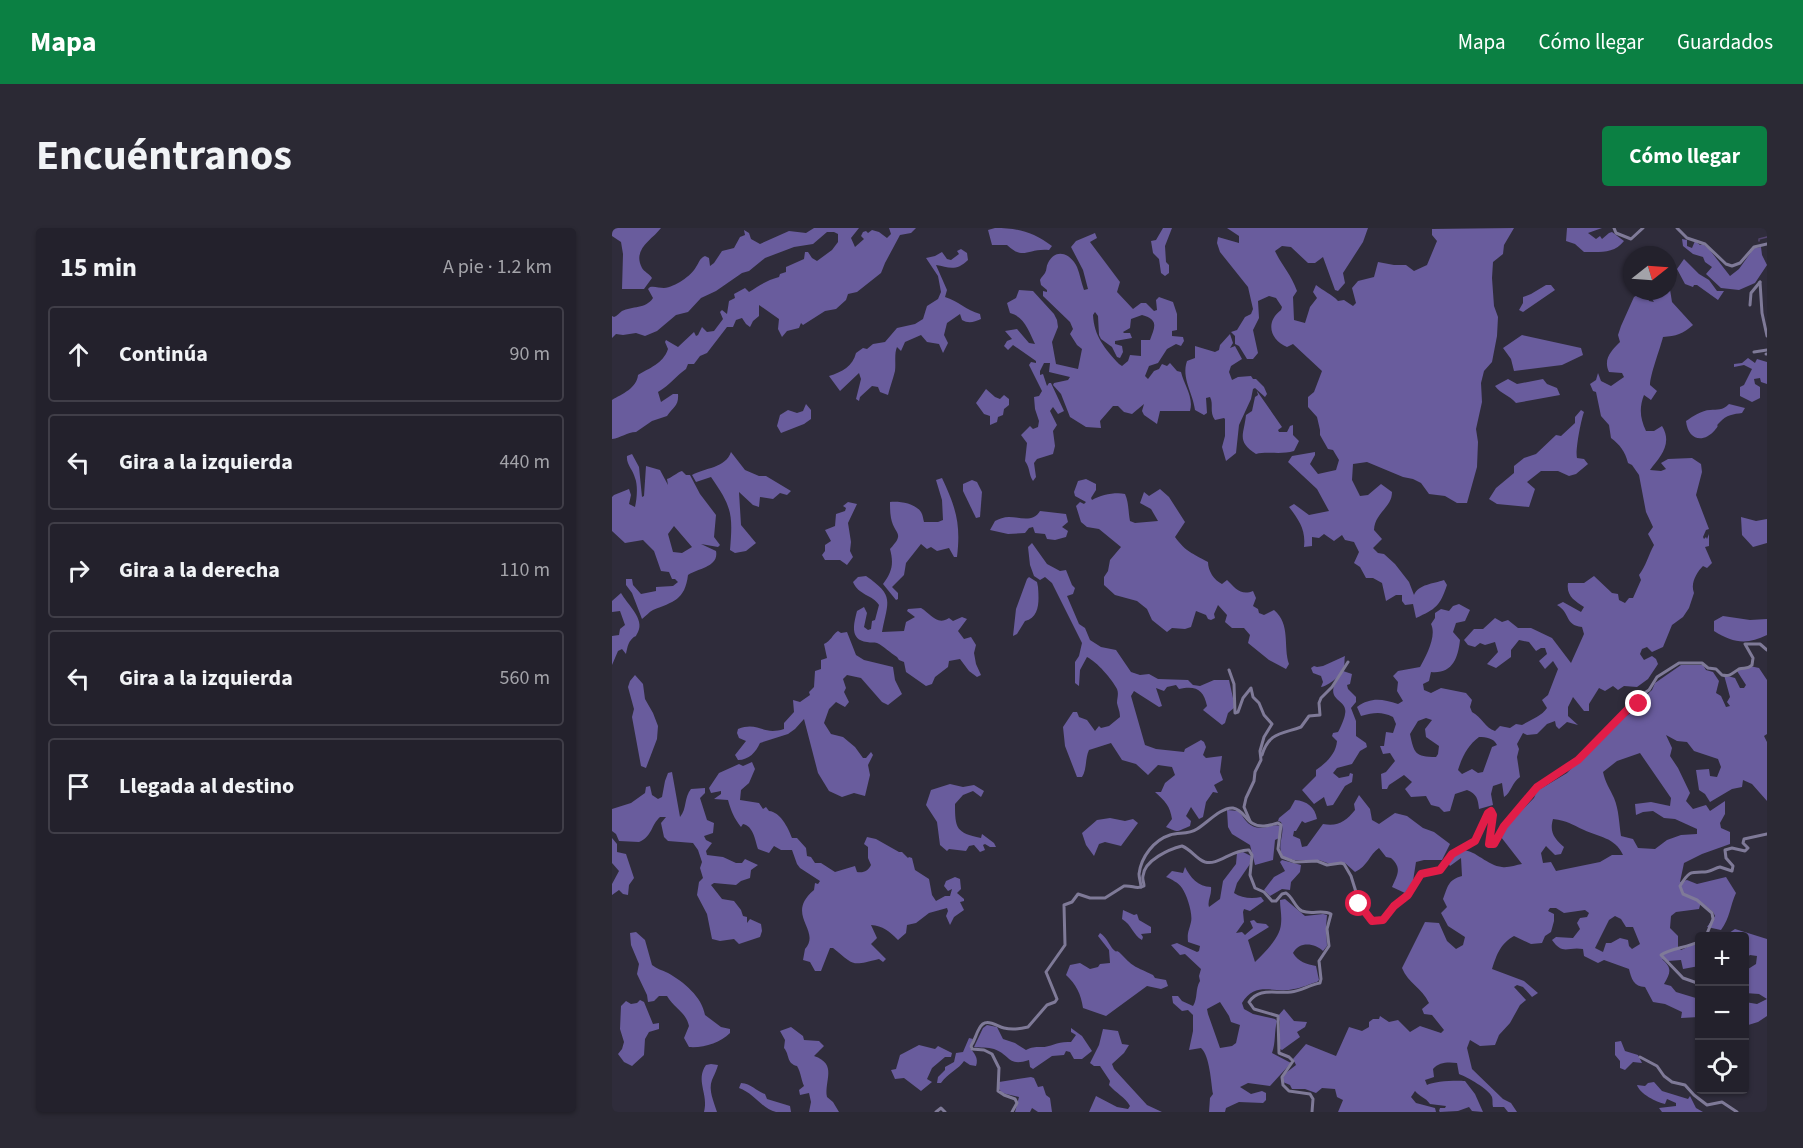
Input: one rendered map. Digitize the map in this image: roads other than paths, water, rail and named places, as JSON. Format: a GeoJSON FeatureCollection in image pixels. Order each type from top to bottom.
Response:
{"type":"FeatureCollection","features":[{"type":"Feature","properties":{"kind":"street"},"geometry":{"type":"LineString","coordinates":[[1614,228],[1616,233],[1631,239],[1643,228]]}},
{"type":"Feature","properties":{"kind":"street"},"geometry":{"type":"LineString","coordinates":[[1677,228],[1687,238],[1705,244],[1726,264],[1732,266],[1740,263],[1754,247],[1767,244]]}},
{"type":"Feature","properties":{"kind":"street"},"geometry":{"type":"LineString","coordinates":[[1750,305],[1751,293],[1760,282],[1762,313],[1767,336]]}},
{"type":"Feature","properties":{"kind":"street"},"geometry":{"type":"LineString","coordinates":[[1754,352],[1767,352]]}},
{"type":"Feature","properties":{"kind":"street"},"geometry":{"type":"LineString","coordinates":[[1141,887],[1139,875],[1144,858],[1161,839],[1173,834],[1192,832],[1222,811],[1230,808],[1238,809],[1251,823],[1262,826],[1275,823],[1281,825],[1278,849],[1280,855],[1287,861],[1302,863],[1317,861],[1327,865],[1341,862],[1344,864],[1351,876],[1361,908],[1372,921],[1381,922],[1394,906],[1406,897],[1421,874],[1440,870],[1452,854],[1475,841],[1491,811],[1493,815],[1489,844],[1494,844],[1504,826],[1537,787],[1578,760],[1631,706],[1636,709],[1640,696],[1649,690],[1657,676],[1679,663],[1702,663],[1728,676],[1752,665],[1753,658],[1745,644],[1758,644],[1767,650]]}},
{"type":"Feature","properties":{"kind":"street"},"geometry":{"type":"LineString","coordinates":[[1251,823],[1244,807],[1267,742],[1272,737],[1286,731],[1301,728],[1309,716],[1320,715],[1321,698],[1332,687],[1348,662]]}},
{"type":"Feature","properties":{"kind":"street"},"geometry":{"type":"LineString","coordinates":[[1229,670],[1234,684],[1235,712],[1238,712],[1243,698],[1251,688],[1253,697],[1261,706],[1264,715],[1272,722],[1272,727],[1264,737],[1260,752],[1261,760]]}},
{"type":"Feature","properties":{"kind":"street"},"geometry":{"type":"LineString","coordinates":[[1708,932],[1713,919],[1712,913],[1697,900],[1683,894],[1680,886],[1692,872],[1698,870],[1706,872],[1720,867],[1732,872],[1733,866],[1726,858],[1725,850],[1731,848],[1745,851],[1748,848],[1743,843],[1744,838],[1767,834]]}},
{"type":"Feature","properties":{"kind":"street"},"geometry":{"type":"LineString","coordinates":[[1012,1112],[1017,1103],[1015,1099],[1000,1093],[997,1089],[999,1068],[995,1057],[986,1051],[972,1049],[971,1046],[976,1040],[979,1029],[990,1022],[1007,1029],[1028,1027],[1047,1005],[1055,1002],[1057,999],[1046,972],[1065,945],[1064,905],[1072,902],[1078,894],[1090,898],[1106,898],[1124,886],[1136,889],[1144,886],[1145,869],[1166,851],[1185,847],[1199,859],[1209,863],[1218,861],[1223,856],[1237,850],[1248,849],[1252,855],[1250,875],[1255,888],[1264,892],[1272,902],[1286,893],[1304,912],[1331,914],[1327,928],[1329,946],[1319,961],[1320,984],[1293,992],[1263,992],[1254,996],[1249,1002],[1254,1009],[1278,1016],[1279,1053],[1293,1061],[1282,1077],[1282,1085],[1289,1091],[1310,1094],[1313,1099],[1312,1112]]}},
{"type":"Feature","properties":{"kind":"street"},"geometry":{"type":"LineString","coordinates":[[1695,944],[1661,955],[1683,978],[1695,982]]}},
{"type":"Feature","properties":{"kind":"street"},"geometry":{"type":"LineString","coordinates":[[1640,1056],[1658,1066],[1664,1076],[1672,1082],[1685,1085],[1707,1105],[1722,1102],[1737,1112]]}},
{"type":"Feature","properties":{"kind":"street"},"geometry":{"type":"LineString","coordinates":[[936,1112],[940,1108],[945,1112]]}},
{"type":"Feature","properties":{"kind":"waterway"},"geometry":{"type":"LineString","coordinates":[[1759,241],[1767,237]]}}]}
